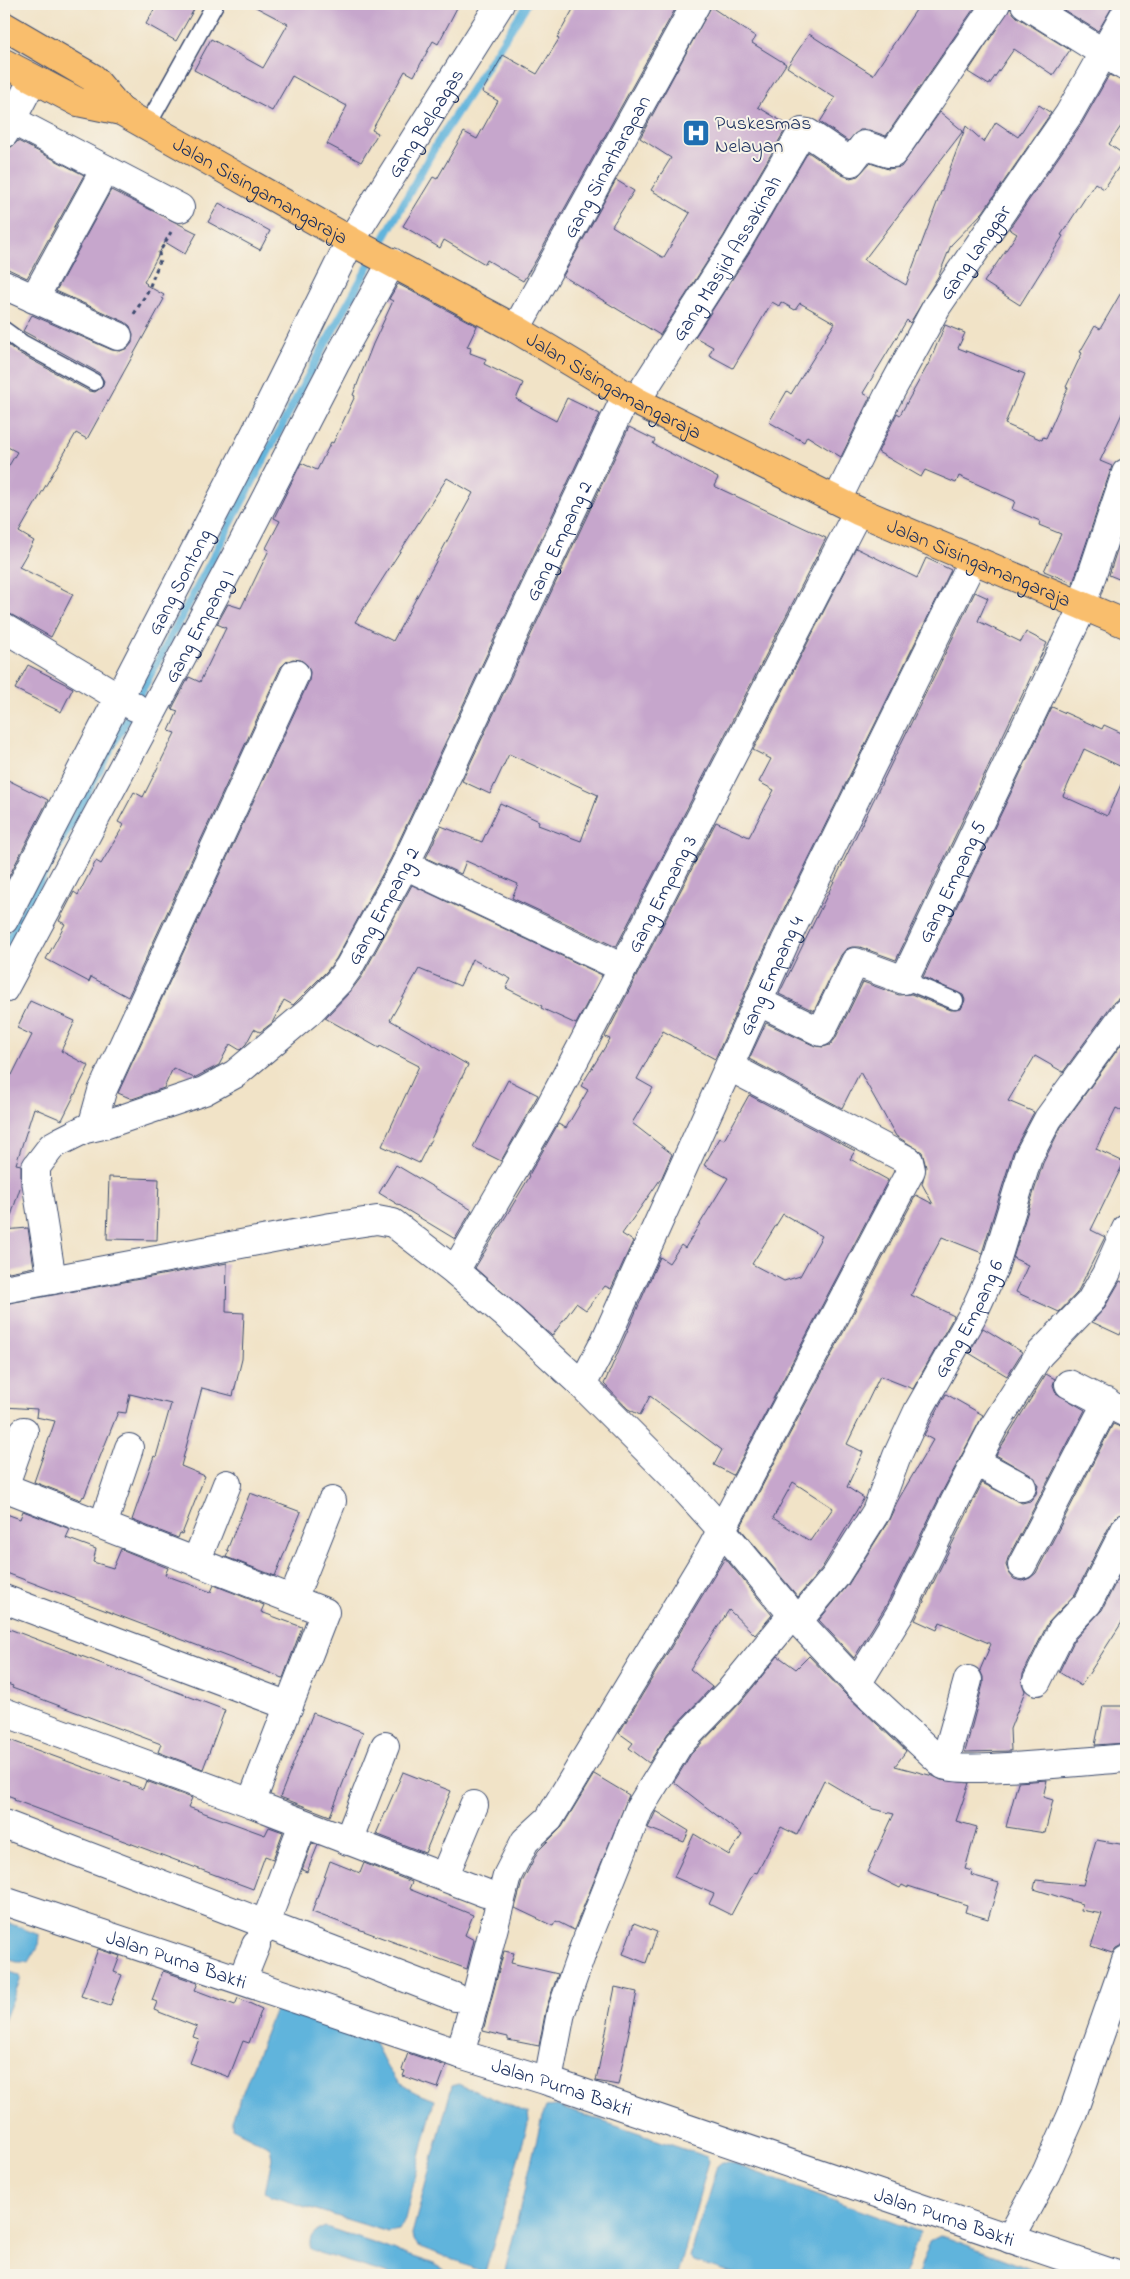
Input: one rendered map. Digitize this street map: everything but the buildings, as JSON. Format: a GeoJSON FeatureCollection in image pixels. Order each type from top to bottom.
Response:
{"type":"FeatureCollection","features":[{"type":"Feature","properties":{"kind":"highway","name":"Jalan Sisingamangaraja"},"geometry":{"type":"LineString","coordinates":[[4,26],[93,78],[121,111]]}},
{"type":"Feature","properties":{"kind":"highway","name":"Jalan Sisingamangaraja"},"geometry":{"type":"LineString","coordinates":[[4,63],[78,102],[121,111],[356,243],[516,329],[631,398],[971,564],[1083,604],[1126,624]]}},
{"type":"Feature","properties":{"kind":"street","name":"Gang Belpagas"},"geometry":{"type":"LineString","coordinates":[[356,243],[500,4]]}},
{"type":"Feature","properties":{"kind":"street","name":"Gang Sinarharapan"},"geometry":{"type":"LineString","coordinates":[[516,329],[696,4]]}},
{"type":"Feature","properties":{"kind":"street","name":"Gang Masjid Assakinah"},"geometry":{"type":"LineString","coordinates":[[631,398],[736,245],[802,132],[808,133],[851,162],[864,144],[893,153],[996,4]]}},
{"type":"Feature","properties":{"kind":"street"},"geometry":{"type":"LineString","coordinates":[[1025,4],[1126,67]]}},
{"type":"Feature","properties":{"kind":"street","name":"Gang Langgar"},"geometry":{"type":"LineString","coordinates":[[848,505],[887,398],[937,306],[1069,114],[1126,13]]}},
{"type":"Feature","properties":{"kind":"street"},"geometry":{"type":"LineString","coordinates":[[33,79],[6,123],[105,169],[180,208]]}},
{"type":"Feature","properties":{"kind":"street"},"geometry":{"type":"LineString","coordinates":[[34,299],[105,169]]}},
{"type":"Feature","properties":{"kind":"street","name":"Gang Sontong"},"geometry":{"type":"LineString","coordinates":[[135,707],[356,243]]}},
{"type":"Feature","properties":{"kind":"street","name":"Gang Empang I"},"geometry":{"type":"LineString","coordinates":[[4,988],[15,915],[335,364],[388,260]]}},
{"type":"Feature","properties":{"kind":"street"},"geometry":{"type":"LineString","coordinates":[[4,286],[118,336]]}},
{"type":"Feature","properties":{"kind":"street","name":"Gang Empang 2"},"geometry":{"type":"LineString","coordinates":[[52,1280],[36,1180],[36,1167],[52,1146],[92,1127],[204,1091],[235,1074],[310,1011],[339,981],[349,967],[405,864],[631,398]]}},
{"type":"Feature","properties":{"kind":"street","name":"Gang Empang 5"},"geometry":{"type":"LineString","coordinates":[[904,980],[1083,604],[1126,473]]}},
{"type":"Feature","properties":{"kind":"street","name":"Gang Empang 3"},"geometry":{"type":"LineString","coordinates":[[455,1271],[547,1112],[624,968],[848,505]]}},
{"type":"Feature","properties":{"kind":"street","name":"Gang Empang 4"},"geometry":{"type":"LineString","coordinates":[[582,1385],[604,1343],[794,924],[971,564]]}},
{"type":"Feature","properties":{"kind":"street"},"geometry":{"type":"LineString","coordinates":[[4,628],[135,707]]}},
{"type":"Feature","properties":{"kind":"street"},"geometry":{"type":"LineString","coordinates":[[92,1127],[102,1091],[296,674]]}},
{"type":"Feature","properties":{"kind":"street"},"geometry":{"type":"LineString","coordinates":[[405,864],[624,968]]}},
{"type":"Feature","properties":{"kind":"street"},"geometry":{"type":"LineString","coordinates":[[759,1002],[821,1032],[855,962],[904,980]]}},
{"type":"Feature","properties":{"kind":"street","name":"Gang Empang 6"},"geometry":{"type":"LineString","coordinates":[[548,2081],[561,2012],[584,1947],[639,1809],[679,1744],[729,1692],[795,1618],[836,1577],[876,1512],[897,1456],[918,1412],[972,1316],[994,1268],[1028,1157],[1048,1119],[1126,1012]]}},
{"type":"Feature","properties":{"kind":"street"},"geometry":{"type":"LineString","coordinates":[[460,2054],[507,1876],[525,1841],[549,1819],[712,1550],[721,1529],[912,1167],[909,1161],[730,1067]]}},
{"type":"Feature","properties":{"kind":"street"},"geometry":{"type":"LineString","coordinates":[[4,1289],[331,1226],[377,1220],[393,1223],[455,1271],[582,1385],[674,1477],[721,1529],[795,1618],[857,1684],[949,1768],[1126,1758]]}},
{"type":"Feature","properties":{"kind":"street"},"geometry":{"type":"LineString","coordinates":[[857,1684],[901,1612],[993,1428],[1039,1355],[1090,1302],[1106,1274],[1126,1229]]}},
{"type":"Feature","properties":{"kind":"street"},"geometry":{"type":"LineString","coordinates":[[1022,1565],[1117,1407],[1069,1384]]}},
{"type":"Feature","properties":{"kind":"street"},"geometry":{"type":"LineString","coordinates":[[24,1431],[4,1487],[325,1612],[251,1803]]}},
{"type":"Feature","properties":{"kind":"street"},"geometry":{"type":"LineString","coordinates":[[103,1525],[129,1448]]}},
{"type":"Feature","properties":{"kind":"street"},"geometry":{"type":"LineString","coordinates":[[976,1462],[1022,1487]]}},
{"type":"Feature","properties":{"kind":"street"},"geometry":{"type":"LineString","coordinates":[[196,1562],[227,1484]]}},
{"type":"Feature","properties":{"kind":"street"},"geometry":{"type":"LineString","coordinates":[[293,1599],[332,1501]]}},
{"type":"Feature","properties":{"kind":"street"},"geometry":{"type":"LineString","coordinates":[[1036,1681],[1062,1630],[1088,1603],[1126,1528]]}},
{"type":"Feature","properties":{"kind":"street"},"geometry":{"type":"LineString","coordinates":[[4,1599],[289,1706]]}},
{"type":"Feature","properties":{"kind":"street"},"geometry":{"type":"LineString","coordinates":[[944,1764],[968,1680]]}},
{"type":"Feature","properties":{"kind":"street"},"geometry":{"type":"LineString","coordinates":[[4,1712],[251,1803],[485,1893]]}},
{"type":"Feature","properties":{"kind":"street"},"geometry":{"type":"LineString","coordinates":[[348,1841],[384,1746]]}},
{"type":"Feature","properties":{"kind":"street"},"geometry":{"type":"LineString","coordinates":[[444,1877],[474,1805]]}},
{"type":"Feature","properties":{"kind":"street"},"geometry":{"type":"LineString","coordinates":[[4,1824],[261,1934],[456,1997]]}},
{"type":"Feature","properties":{"kind":"street"},"geometry":{"type":"LineString","coordinates":[[242,1980],[303,1824]]}},
{"type":"Feature","properties":{"kind":"street","name":"Jalan Purna Bakti"},"geometry":{"type":"LineString","coordinates":[[4,1901],[460,2054],[548,2081],[1117,2275]]}},
{"type":"Feature","properties":{"kind":"street"},"geometry":{"type":"LineString","coordinates":[[1010,2239],[1046,2173],[1073,2112],[1126,1960]]}},
{"type":"Feature","properties":{"kind":"lane"},"geometry":{"type":"LineString","coordinates":[[147,126],[215,4]]}},
{"type":"Feature","properties":{"kind":"lane"},"geometry":{"type":"LineString","coordinates":[[4,330],[22,343],[94,382]]}},
{"type":"Feature","properties":{"kind":"lane"},"geometry":{"type":"LineString","coordinates":[[904,980],[955,1001]]}},
{"type":"Feature","properties":{"kind":"path"},"geometry":{"type":"LineString","coordinates":[[118,336],[148,291],[160,260],[159,253],[180,215],[180,208]]}},
{"type":"Feature","properties":{"kind":"water"},"geometry":{"type":"Polygon","coordinates":[[[4,1921],[39,1935],[38,1947],[29,1962],[17,1962],[4,1958],[4,1921]]]}},
{"type":"Feature","properties":{"kind":"water"},"geometry":{"type":"Polygon","coordinates":[[[4,1970],[19,1975],[21,1978],[4,2021],[4,1970]]]}},
{"type":"Feature","properties":{"kind":"water"},"geometry":{"type":"Polygon","coordinates":[[[275,2009],[375,2042],[385,2064],[396,2079],[412,2090],[434,2100],[405,2219],[399,2230],[388,2232],[271,2196],[265,2191],[272,2158],[270,2147],[232,2128],[232,2120],[275,2009]]]}},
{"type":"Feature","properties":{"kind":"water"},"geometry":{"type":"Polygon","coordinates":[[[458,2084],[528,2113],[529,2121],[485,2273],[419,2246],[413,2240],[412,2234],[452,2086],[458,2084]]]}},
{"type":"Feature","properties":{"kind":"water"},"geometry":{"type":"Polygon","coordinates":[[[557,2106],[707,2157],[709,2161],[678,2275],[504,2275],[542,2117],[546,2107],[557,2106]]]}},
{"type":"Feature","properties":{"kind":"water"},"geometry":{"type":"Polygon","coordinates":[[[722,2162],[728,2162],[920,2232],[904,2275],[738,2275],[694,2261],[690,2257],[717,2166],[722,2162]]]}},
{"type":"Feature","properties":{"kind":"water"},"geometry":{"type":"Polygon","coordinates":[[[326,2227],[434,2264],[455,2275],[392,2275],[319,2253],[311,2249],[310,2241],[315,2232],[326,2227]]]}},
{"type":"Feature","properties":{"kind":"water"},"geometry":{"type":"Polygon","coordinates":[[[940,2236],[1046,2275],[918,2275],[930,2241],[940,2236]]]}},
{"type":"Feature","properties":{"kind":"waterway"},"geometry":{"type":"LineString","coordinates":[[4,949],[318,357],[436,145],[527,4]]}},
{"type":"Feature","properties":{"kind":"place","name":"Puskesmas Nelayan"},"geometry":{"type":"Point","coordinates":[696,133]}}]}
